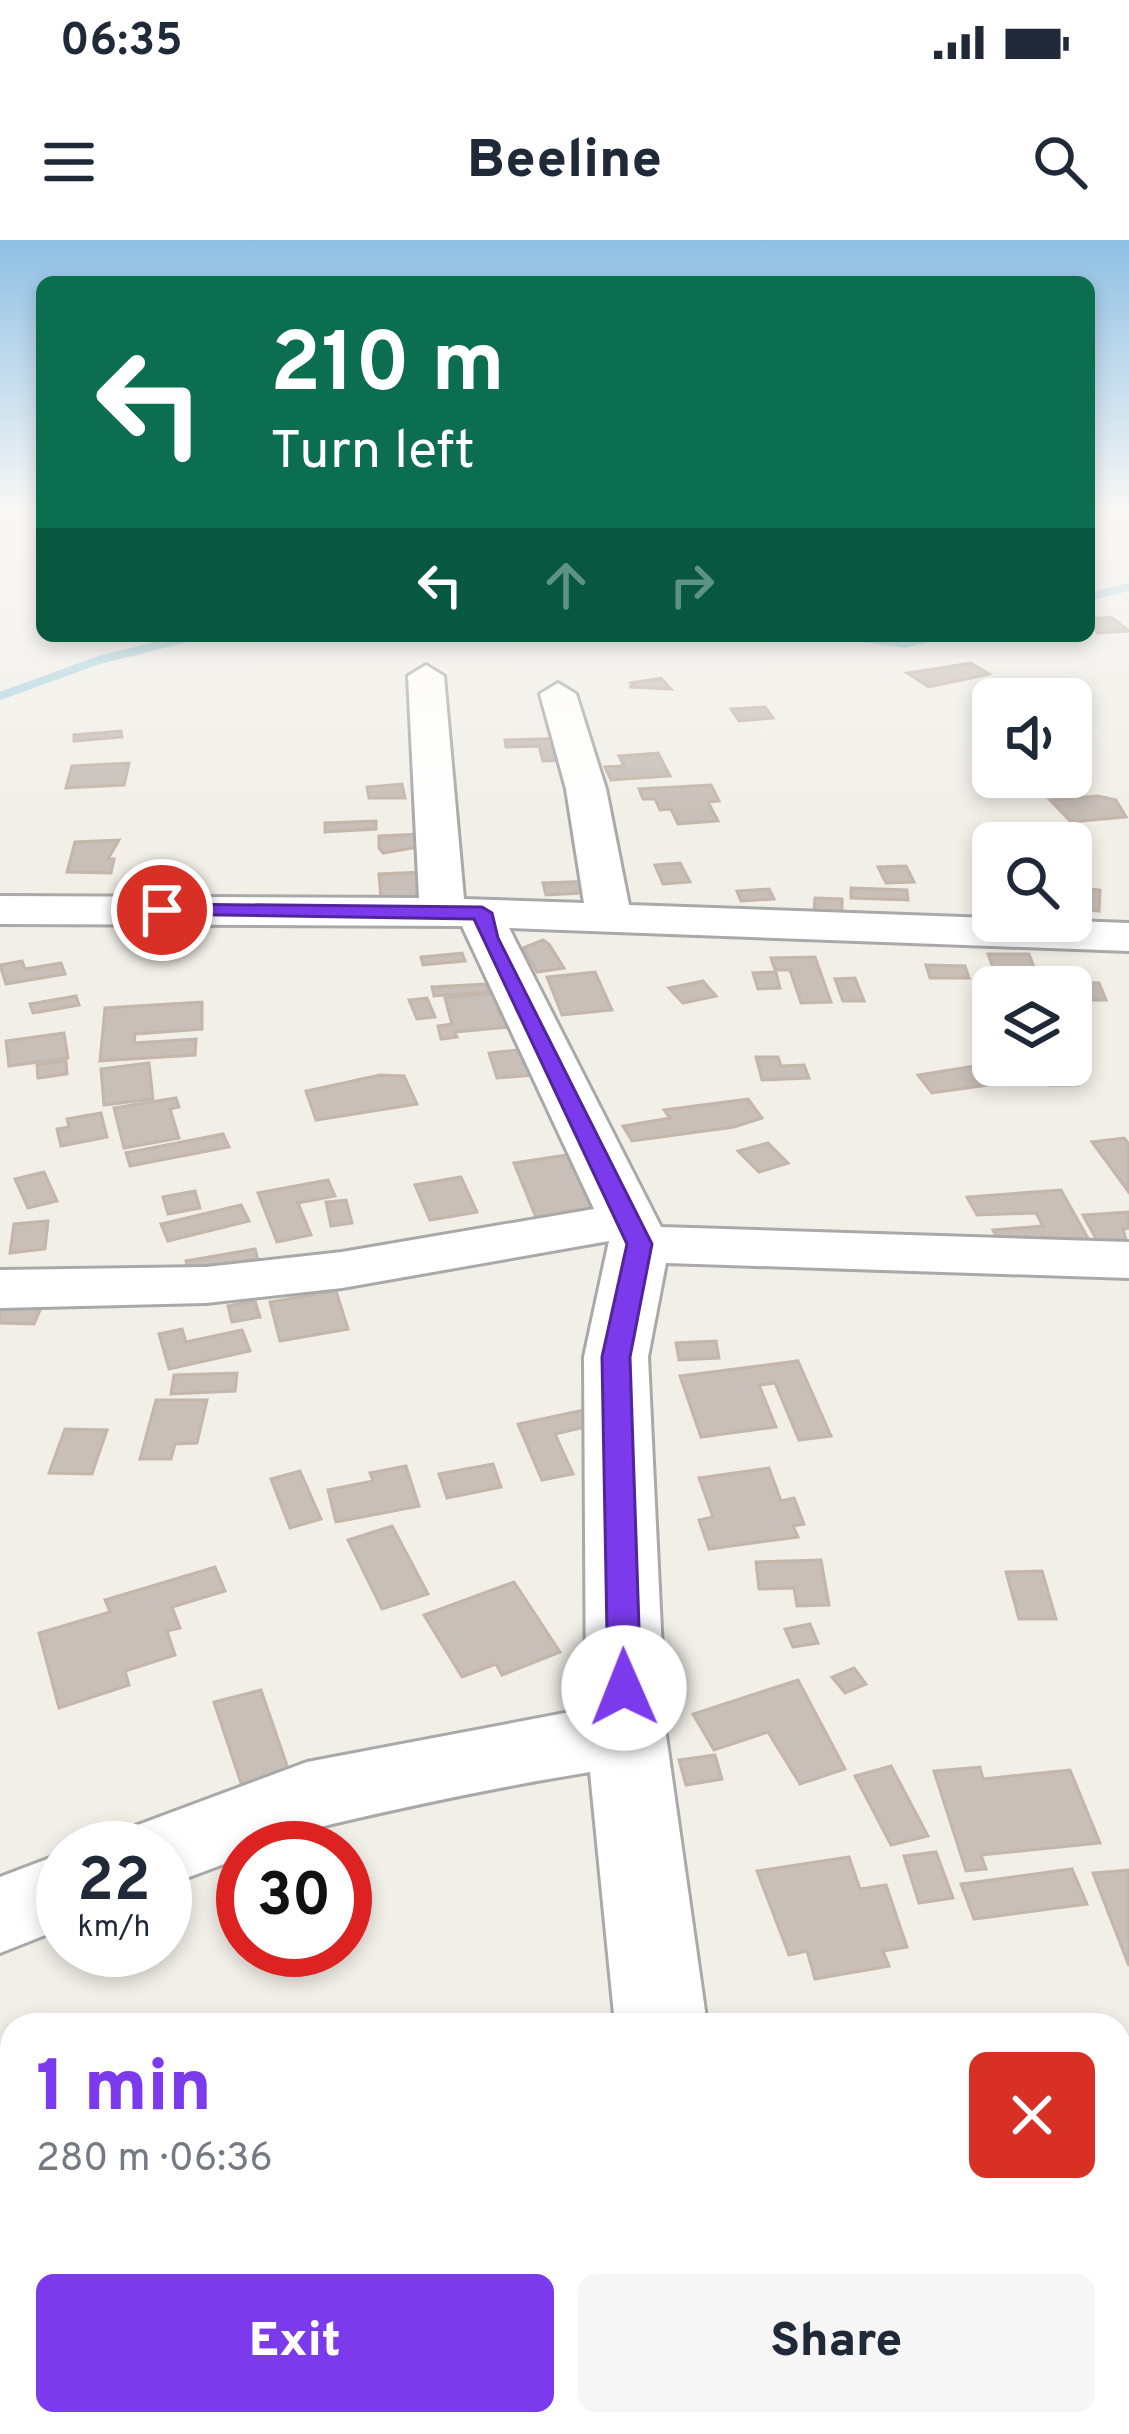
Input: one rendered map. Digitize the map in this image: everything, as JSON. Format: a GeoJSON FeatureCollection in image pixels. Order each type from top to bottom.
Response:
{"type":"FeatureCollection","features":[{"type":"Feature","properties":{"kind":"street"},"geometry":{"type":"LineString","coordinates":[[426,676],[462,912],[488,938],[635,1232],[616,1357],[626,1735],[660,2013]]}},
{"type":"Feature","properties":{"kind":"street"},"geometry":{"type":"LineString","coordinates":[[558,694],[586,789],[609,918]]}},
{"type":"Feature","properties":{"kind":"street"},"geometry":{"type":"LineString","coordinates":[[0,910],[462,912],[1129,938]]}},
{"type":"Feature","properties":{"kind":"street"},"geometry":{"type":"LineString","coordinates":[[0,1289],[206,1285],[635,1232],[1129,1260]]}},
{"type":"Feature","properties":{"kind":"street"},"geometry":{"type":"LineString","coordinates":[[192,1841],[307,1796],[483,1757],[626,1735]]}},
{"type":"Feature","properties":{"kind":"street"},"geometry":{"type":"LineString","coordinates":[[0,1915],[36,1901]]}},
{"type":"Feature","properties":{"kind":"building"},"geometry":{"type":"Polygon","coordinates":[[[1111,617],[1129,631],[1098,633],[1095,618],[1111,617]]]}},
{"type":"Feature","properties":{"kind":"building"},"geometry":{"type":"Polygon","coordinates":[[[971,663],[989,674],[929,687],[907,673],[971,663]]]}},
{"type":"Feature","properties":{"kind":"building"},"geometry":{"type":"Polygon","coordinates":[[[661,678],[671,689],[629,687],[635,686],[631,683],[661,678]]]}},
{"type":"Feature","properties":{"kind":"building"},"geometry":{"type":"Polygon","coordinates":[[[765,707],[773,718],[739,721],[731,709],[765,707]]]}},
{"type":"Feature","properties":{"kind":"building"},"geometry":{"type":"Polygon","coordinates":[[[121,731],[122,737],[74,741],[74,735],[121,731]]]}},
{"type":"Feature","properties":{"kind":"building"},"geometry":{"type":"Polygon","coordinates":[[[566,738],[572,760],[543,761],[539,746],[506,747],[505,740],[566,738]]]}},
{"type":"Feature","properties":{"kind":"building"},"geometry":{"type":"Polygon","coordinates":[[[658,753],[670,776],[611,780],[605,767],[624,766],[619,756],[658,753]]]}},
{"type":"Feature","properties":{"kind":"building"},"geometry":{"type":"Polygon","coordinates":[[[129,763],[124,785],[66,788],[72,766],[129,763]]]}},
{"type":"Feature","properties":{"kind":"building"},"geometry":{"type":"Polygon","coordinates":[[[402,784],[405,798],[369,798],[367,787],[402,784]]]}},
{"type":"Feature","properties":{"kind":"building"},"geometry":{"type":"Polygon","coordinates":[[[711,785],[719,801],[708,802],[718,821],[678,824],[671,809],[660,810],[655,799],[643,799],[639,789],[711,785]]]}},
{"type":"Feature","properties":{"kind":"building"},"geometry":{"type":"Polygon","coordinates":[[[1092,798],[1116,800],[1126,817],[1071,822],[1050,800],[1092,798]]]}},
{"type":"Feature","properties":{"kind":"building"},"geometry":{"type":"Polygon","coordinates":[[[376,821],[376,829],[325,832],[325,823],[376,821]]]}},
{"type":"Feature","properties":{"kind":"building"},"geometry":{"type":"Polygon","coordinates":[[[423,834],[424,846],[383,853],[379,848],[379,836],[423,834]]]}},
{"type":"Feature","properties":{"kind":"building"},"geometry":{"type":"Polygon","coordinates":[[[119,840],[108,859],[114,859],[111,873],[67,872],[75,842],[119,840]]]}},
{"type":"Feature","properties":{"kind":"building"},"geometry":{"type":"Polygon","coordinates":[[[680,863],[690,882],[663,884],[655,865],[680,863]]]}},
{"type":"Feature","properties":{"kind":"building"},"geometry":{"type":"Polygon","coordinates":[[[906,866],[914,882],[886,883],[878,867],[906,866]]]}},
{"type":"Feature","properties":{"kind":"building"},"geometry":{"type":"Polygon","coordinates":[[[422,872],[425,896],[381,899],[379,874],[422,872]]]}},
{"type":"Feature","properties":{"kind":"building"},"geometry":{"type":"Polygon","coordinates":[[[596,881],[600,892],[546,895],[543,883],[596,881]]]}},
{"type":"Feature","properties":{"kind":"building"},"geometry":{"type":"Polygon","coordinates":[[[851,888],[907,890],[908,900],[851,898],[851,888]]]}},
{"type":"Feature","properties":{"kind":"building"},"geometry":{"type":"Polygon","coordinates":[[[769,889],[774,899],[741,901],[737,891],[769,889]]]}},
{"type":"Feature","properties":{"kind":"building"},"geometry":{"type":"Polygon","coordinates":[[[1092,889],[1100,890],[1099,911],[1092,910],[1092,889]]]}},
{"type":"Feature","properties":{"kind":"building"},"geometry":{"type":"Polygon","coordinates":[[[815,898],[842,899],[842,912],[814,911],[815,898]]]}},
{"type":"Feature","properties":{"kind":"building"},"geometry":{"type":"Polygon","coordinates":[[[543,940],[564,968],[537,972],[523,948],[543,940]]]}},
{"type":"Feature","properties":{"kind":"building"},"geometry":{"type":"Polygon","coordinates":[[[462,953],[465,961],[423,965],[421,957],[462,953]]]}},
{"type":"Feature","properties":{"kind":"building"},"geometry":{"type":"Polygon","coordinates":[[[988,954],[1029,954],[1034,966],[992,966],[988,954]]]}},
{"type":"Feature","properties":{"kind":"building"},"geometry":{"type":"Polygon","coordinates":[[[815,957],[831,1002],[801,1003],[790,970],[775,970],[771,958],[815,957]]]}},
{"type":"Feature","properties":{"kind":"building"},"geometry":{"type":"Polygon","coordinates":[[[22,961],[25,969],[61,963],[65,974],[6,984],[0,965],[22,961]]]}},
{"type":"Feature","properties":{"kind":"building"},"geometry":{"type":"Polygon","coordinates":[[[926,965],[965,966],[969,978],[930,978],[926,965]]]}},
{"type":"Feature","properties":{"kind":"building"},"geometry":{"type":"Polygon","coordinates":[[[595,972],[612,1010],[562,1015],[547,977],[595,972]]]}},
{"type":"Feature","properties":{"kind":"building"},"geometry":{"type":"Polygon","coordinates":[[[776,972],[780,988],[758,989],[753,973],[776,972]]]}},
{"type":"Feature","properties":{"kind":"building"},"geometry":{"type":"Polygon","coordinates":[[[855,978],[864,1001],[843,1001],[835,979],[855,978]]]}},
{"type":"Feature","properties":{"kind":"building"},"geometry":{"type":"Polygon","coordinates":[[[703,981],[716,996],[683,1003],[669,988],[703,981]]]}},
{"type":"Feature","properties":{"kind":"building"},"geometry":{"type":"Polygon","coordinates":[[[1092,983],[1099,983],[1106,1000],[1092,1000],[1092,983]]]}},
{"type":"Feature","properties":{"kind":"building"},"geometry":{"type":"Polygon","coordinates":[[[486,984],[489,992],[434,996],[432,987],[486,984]]]}},
{"type":"Feature","properties":{"kind":"building"},"geometry":{"type":"Polygon","coordinates":[[[494,993],[500,1015],[517,1014],[521,1026],[455,1032],[457,1037],[441,1039],[438,1026],[452,1024],[445,998],[494,993]]]}},
{"type":"Feature","properties":{"kind":"building"},"geometry":{"type":"Polygon","coordinates":[[[76,996],[79,1005],[33,1013],[30,1004],[76,996]]]}},
{"type":"Feature","properties":{"kind":"building"},"geometry":{"type":"Polygon","coordinates":[[[427,998],[435,1017],[417,1019],[409,1000],[427,998]]]}},
{"type":"Feature","properties":{"kind":"building"},"geometry":{"type":"Polygon","coordinates":[[[202,1002],[202,1029],[135,1034],[134,1043],[196,1039],[195,1055],[100,1061],[105,1008],[202,1002]]]}},
{"type":"Feature","properties":{"kind":"building"},"geometry":{"type":"Polygon","coordinates":[[[64,1033],[68,1058],[9,1066],[6,1041],[64,1033]]]}},
{"type":"Feature","properties":{"kind":"building"},"geometry":{"type":"Polygon","coordinates":[[[528,1049],[536,1075],[497,1078],[489,1053],[528,1049]]]}},
{"type":"Feature","properties":{"kind":"building"},"geometry":{"type":"Polygon","coordinates":[[[756,1057],[778,1057],[781,1066],[804,1065],[809,1078],[762,1080],[756,1057]]]}},
{"type":"Feature","properties":{"kind":"building"},"geometry":{"type":"Polygon","coordinates":[[[66,1061],[67,1074],[38,1078],[37,1065],[66,1061]]]}},
{"type":"Feature","properties":{"kind":"building"},"geometry":{"type":"Polygon","coordinates":[[[149,1063],[153,1099],[104,1105],[101,1069],[149,1063]]]}},
{"type":"Feature","properties":{"kind":"building"},"geometry":{"type":"Polygon","coordinates":[[[972,1066],[972,1086],[982,1086],[932,1093],[918,1075],[972,1066]]]}},
{"type":"Feature","properties":{"kind":"building"},"geometry":{"type":"Polygon","coordinates":[[[380,1075],[404,1076],[417,1104],[316,1120],[306,1091],[380,1075]]]}},
{"type":"Feature","properties":{"kind":"building"},"geometry":{"type":"Polygon","coordinates":[[[176,1098],[179,1107],[170,1109],[179,1138],[124,1148],[114,1108],[176,1098]]]}},
{"type":"Feature","properties":{"kind":"building"},"geometry":{"type":"Polygon","coordinates":[[[748,1099],[762,1118],[734,1127],[632,1141],[623,1126],[670,1118],[664,1110],[748,1099]]]}},
{"type":"Feature","properties":{"kind":"building"},"geometry":{"type":"Polygon","coordinates":[[[101,1113],[107,1137],[61,1146],[57,1129],[69,1127],[67,1119],[101,1113]]]}},
{"type":"Feature","properties":{"kind":"building"},"geometry":{"type":"Polygon","coordinates":[[[223,1134],[229,1147],[130,1166],[126,1153],[223,1134]]]}},
{"type":"Feature","properties":{"kind":"building"},"geometry":{"type":"Polygon","coordinates":[[[1124,1138],[1129,1144],[1128,1191],[1092,1142],[1124,1138]]]}},
{"type":"Feature","properties":{"kind":"building"},"geometry":{"type":"Polygon","coordinates":[[[768,1143],[788,1163],[759,1172],[738,1151],[768,1143]]]}},
{"type":"Feature","properties":{"kind":"building"},"geometry":{"type":"Polygon","coordinates":[[[574,1154],[599,1211],[537,1220],[514,1163],[574,1154]]]}},
{"type":"Feature","properties":{"kind":"building"},"geometry":{"type":"Polygon","coordinates":[[[44,1172],[57,1201],[28,1208],[15,1179],[44,1172]]]}},
{"type":"Feature","properties":{"kind":"building"},"geometry":{"type":"Polygon","coordinates":[[[461,1177],[477,1212],[430,1220],[415,1185],[461,1177]]]}},
{"type":"Feature","properties":{"kind":"building"},"geometry":{"type":"Polygon","coordinates":[[[328,1180],[335,1196],[298,1203],[311,1235],[277,1242],[258,1193],[328,1180]]]}},
{"type":"Feature","properties":{"kind":"building"},"geometry":{"type":"Polygon","coordinates":[[[1061,1190],[1095,1251],[1003,1249],[993,1230],[1043,1226],[1036,1213],[977,1215],[967,1197],[1061,1190]]]}},
{"type":"Feature","properties":{"kind":"building"},"geometry":{"type":"Polygon","coordinates":[[[195,1191],[200,1208],[168,1214],[163,1197],[195,1191]]]}},
{"type":"Feature","properties":{"kind":"building"},"geometry":{"type":"Polygon","coordinates":[[[346,1200],[352,1223],[331,1226],[326,1202],[346,1200]]]}},
{"type":"Feature","properties":{"kind":"building"},"geometry":{"type":"Polygon","coordinates":[[[241,1205],[249,1221],[168,1241],[161,1224],[241,1205]]]}},
{"type":"Feature","properties":{"kind":"building"},"geometry":{"type":"Polygon","coordinates":[[[1129,1212],[1129,1228],[1123,1229],[1129,1251],[1104,1253],[1083,1215],[1129,1212]]]}},
{"type":"Feature","properties":{"kind":"building"},"geometry":{"type":"Polygon","coordinates":[[[48,1221],[45,1249],[10,1253],[14,1224],[48,1221]]]}},
{"type":"Feature","properties":{"kind":"building"},"geometry":{"type":"Polygon","coordinates":[[[255,1249],[259,1264],[190,1277],[186,1261],[255,1249]]]}},
{"type":"Feature","properties":{"kind":"building"},"geometry":{"type":"Polygon","coordinates":[[[336,1291],[348,1329],[280,1341],[270,1302],[336,1291]]]}},
{"type":"Feature","properties":{"kind":"building"},"geometry":{"type":"Polygon","coordinates":[[[255,1301],[260,1317],[232,1322],[228,1306],[255,1301]]]}},
{"type":"Feature","properties":{"kind":"building"},"geometry":{"type":"Polygon","coordinates":[[[0,1302],[43,1303],[34,1324],[0,1323],[0,1302]]]}},
{"type":"Feature","properties":{"kind":"building"},"geometry":{"type":"Polygon","coordinates":[[[182,1329],[186,1342],[242,1330],[250,1351],[169,1369],[159,1334],[182,1329]]]}},
{"type":"Feature","properties":{"kind":"building"},"geometry":{"type":"Polygon","coordinates":[[[716,1341],[719,1358],[679,1360],[676,1343],[716,1341]]]}},
{"type":"Feature","properties":{"kind":"building"},"geometry":{"type":"Polygon","coordinates":[[[798,1361],[831,1436],[799,1440],[775,1383],[759,1385],[776,1427],[701,1437],[680,1376],[798,1361]]]}},
{"type":"Feature","properties":{"kind":"building"},"geometry":{"type":"Polygon","coordinates":[[[237,1373],[235,1391],[171,1394],[174,1375],[237,1373]]]}},
{"type":"Feature","properties":{"kind":"building"},"geometry":{"type":"Polygon","coordinates":[[[156,1400],[207,1400],[197,1443],[175,1444],[171,1459],[140,1459],[156,1400]]]}},
{"type":"Feature","properties":{"kind":"building"},"geometry":{"type":"Polygon","coordinates":[[[603,1406],[611,1421],[555,1434],[573,1474],[542,1480],[518,1424],[603,1406]]]}},
{"type":"Feature","properties":{"kind":"building"},"geometry":{"type":"Polygon","coordinates":[[[65,1429],[107,1430],[92,1474],[49,1473],[65,1429]]]}},
{"type":"Feature","properties":{"kind":"building"},"geometry":{"type":"Polygon","coordinates":[[[493,1464],[501,1487],[447,1498],[439,1474],[493,1464]]]}},
{"type":"Feature","properties":{"kind":"building"},"geometry":{"type":"Polygon","coordinates":[[[406,1466],[419,1506],[336,1522],[328,1490],[373,1481],[370,1473],[406,1466]]]}},
{"type":"Feature","properties":{"kind":"building"},"geometry":{"type":"Polygon","coordinates":[[[769,1468],[781,1501],[794,1498],[804,1524],[793,1526],[798,1537],[709,1549],[699,1520],[713,1517],[699,1478],[769,1468]]]}},
{"type":"Feature","properties":{"kind":"building"},"geometry":{"type":"Polygon","coordinates":[[[300,1471],[321,1519],[290,1528],[271,1479],[300,1471]]]}},
{"type":"Feature","properties":{"kind":"building"},"geometry":{"type":"Polygon","coordinates":[[[392,1526],[428,1594],[382,1609],[348,1540],[392,1526]]]}},
{"type":"Feature","properties":{"kind":"building"},"geometry":{"type":"Polygon","coordinates":[[[821,1560],[829,1605],[797,1606],[794,1588],[759,1589],[756,1562],[821,1560]]]}},
{"type":"Feature","properties":{"kind":"building"},"geometry":{"type":"Polygon","coordinates":[[[215,1567],[225,1591],[172,1607],[180,1628],[167,1631],[175,1655],[125,1671],[129,1685],[59,1708],[39,1633],[110,1612],[105,1600],[215,1567]]]}},
{"type":"Feature","properties":{"kind":"building"},"geometry":{"type":"Polygon","coordinates":[[[1042,1571],[1056,1619],[1019,1619],[1006,1572],[1042,1571]]]}},
{"type":"Feature","properties":{"kind":"building"},"geometry":{"type":"Polygon","coordinates":[[[514,1582],[560,1652],[502,1675],[496,1664],[462,1677],[424,1615],[514,1582]]]}},
{"type":"Feature","properties":{"kind":"building"},"geometry":{"type":"Polygon","coordinates":[[[810,1624],[818,1643],[793,1647],[785,1629],[810,1624]]]}},
{"type":"Feature","properties":{"kind":"building"},"geometry":{"type":"Polygon","coordinates":[[[854,1668],[866,1684],[845,1693],[832,1677],[854,1668]]]}},
{"type":"Feature","properties":{"kind":"building"},"geometry":{"type":"Polygon","coordinates":[[[798,1680],[845,1769],[800,1784],[768,1732],[714,1750],[693,1714],[798,1680]]]}},
{"type":"Feature","properties":{"kind":"building"},"geometry":{"type":"Polygon","coordinates":[[[261,1690],[294,1786],[247,1801],[214,1702],[261,1690]]]}},
{"type":"Feature","properties":{"kind":"building"},"geometry":{"type":"Polygon","coordinates":[[[715,1755],[722,1779],[686,1785],[679,1760],[715,1755]]]}},
{"type":"Feature","properties":{"kind":"building"},"geometry":{"type":"Polygon","coordinates":[[[891,1766],[928,1836],[891,1845],[855,1776],[891,1766]]]}},
{"type":"Feature","properties":{"kind":"building"},"geometry":{"type":"Polygon","coordinates":[[[980,1767],[983,1779],[1070,1770],[1100,1843],[981,1855],[986,1869],[966,1871],[934,1771],[980,1767]]]}},
{"type":"Feature","properties":{"kind":"building"},"geometry":{"type":"Polygon","coordinates":[[[936,1852],[953,1898],[919,1903],[904,1856],[936,1852]]]}},
{"type":"Feature","properties":{"kind":"building"},"geometry":{"type":"Polygon","coordinates":[[[849,1857],[860,1889],[886,1885],[907,1947],[883,1951],[889,1966],[815,1979],[807,1951],[789,1955],[757,1871],[849,1857]]]}},
{"type":"Feature","properties":{"kind":"building"},"geometry":{"type":"Polygon","coordinates":[[[1072,1869],[1087,1904],[974,1919],[961,1884],[1072,1869]]]}},
{"type":"Feature","properties":{"kind":"building"},"geometry":{"type":"Polygon","coordinates":[[[1129,1870],[1129,1966],[1093,1873],[1129,1870]]]}},
{"type":"Feature","properties":{"kind":"waterway"},"geometry":{"type":"LineString","coordinates":[[0,696],[99,660],[171,642]]}},
{"type":"Feature","properties":{"kind":"waterway"},"geometry":{"type":"LineString","coordinates":[[891,642],[913,642]]}},
{"type":"Feature","properties":{"kind":"route"},"geometry":{"type":"LineString","coordinates":[[162,910],[482,913],[488,938],[640,1244],[616,1357],[624,1688]]}}]}
